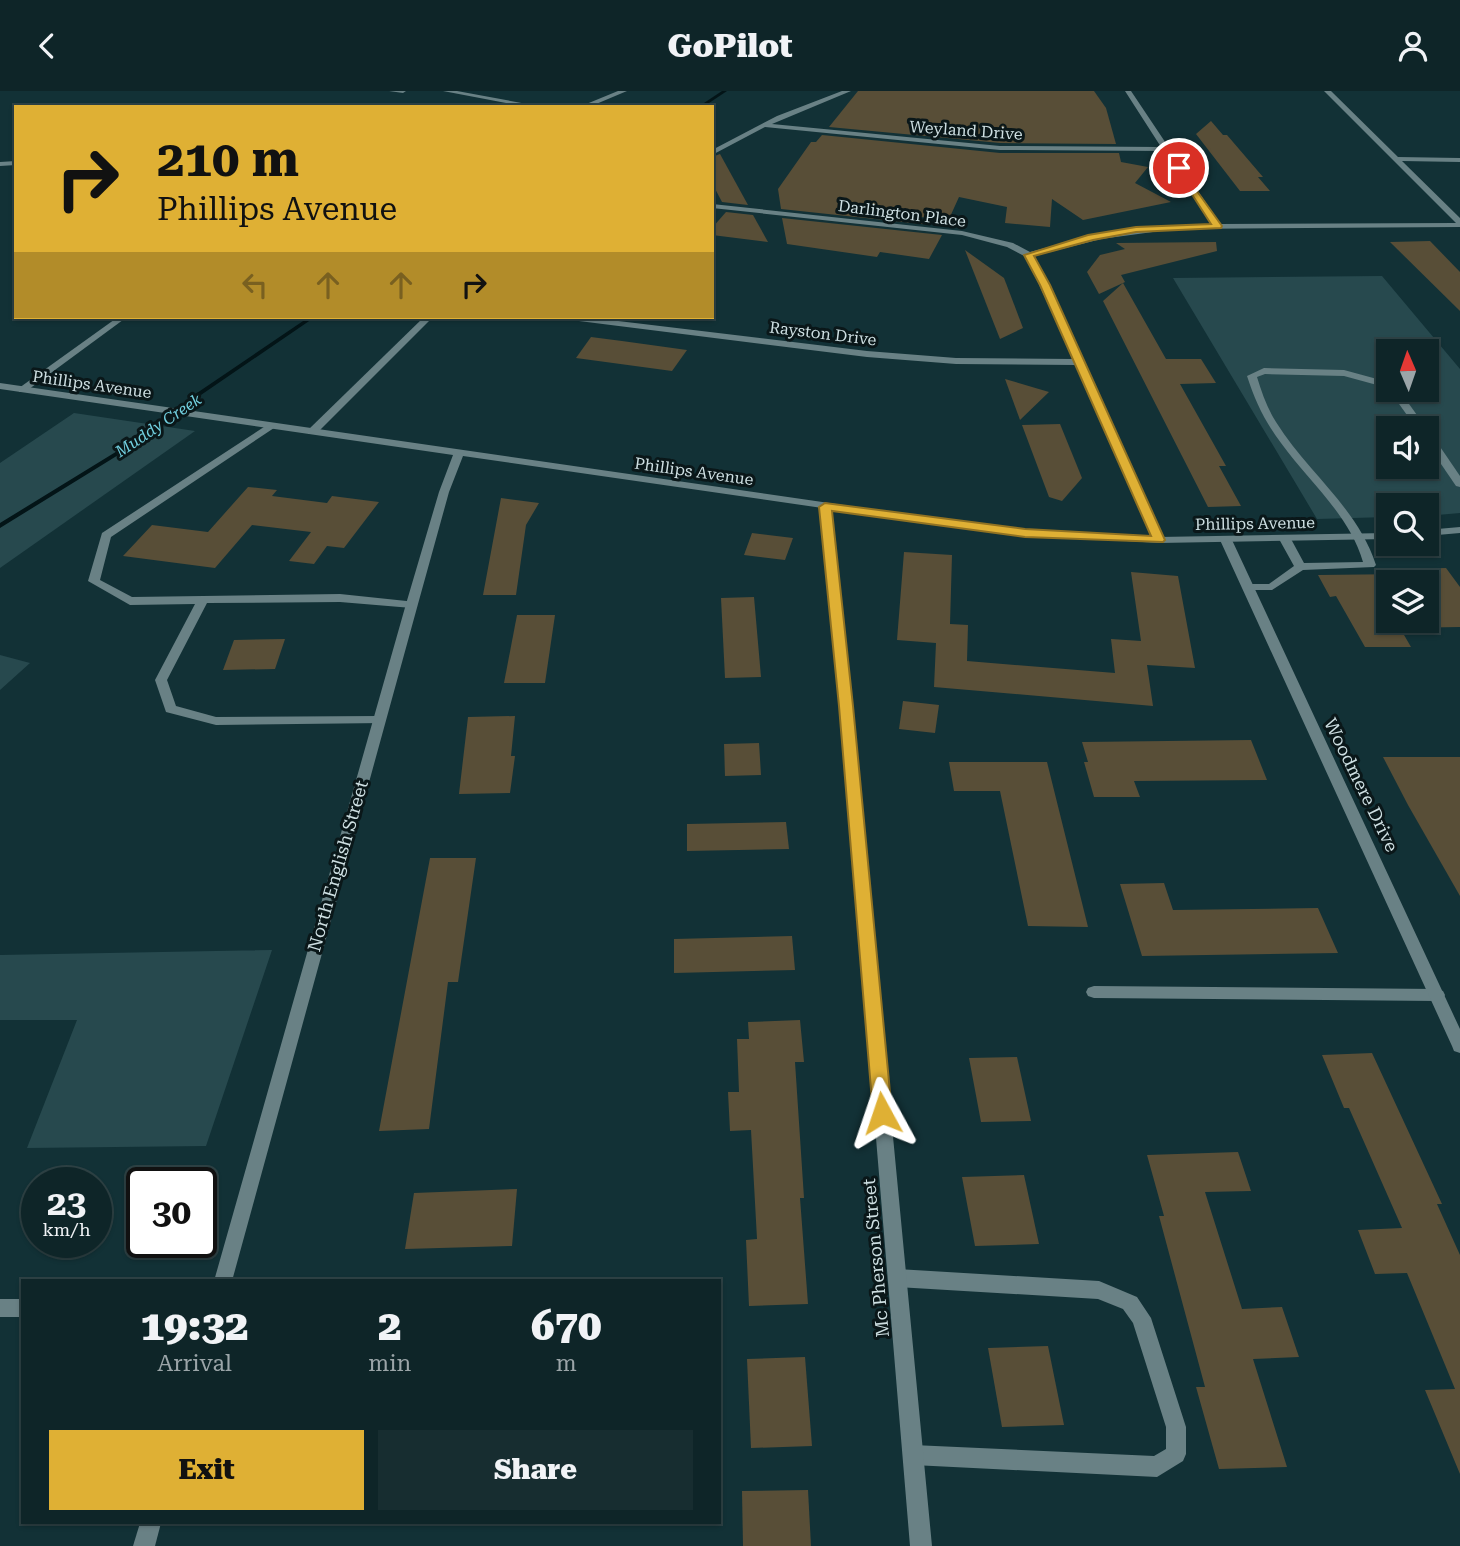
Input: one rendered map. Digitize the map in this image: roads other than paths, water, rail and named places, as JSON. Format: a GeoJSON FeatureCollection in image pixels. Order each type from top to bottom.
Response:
{"type":"FeatureCollection","features":[{"type":"Feature","properties":{"kind":"street"},"geometry":{"type":"LineString","coordinates":[[392,91],[403,91]]}},
{"type":"Feature","properties":{"kind":"street"},"geometry":{"type":"LineString","coordinates":[[446,91],[528,105]]}},
{"type":"Feature","properties":{"kind":"street"},"geometry":{"type":"LineString","coordinates":[[587,105],[624,91]]}},
{"type":"Feature","properties":{"kind":"street"},"geometry":{"type":"LineString","coordinates":[[714,152],[779,117],[848,91]]}},
{"type":"Feature","properties":{"kind":"street"},"geometry":{"type":"LineString","coordinates":[[1128,91],[1217,226]]}},
{"type":"Feature","properties":{"kind":"street"},"geometry":{"type":"LineString","coordinates":[[1327,91],[1460,224]]}},
{"type":"Feature","properties":{"kind":"street","name":"Weyland Drive"},"geometry":{"type":"LineString","coordinates":[[764,125],[1000,148],[1166,149]]}},
{"type":"Feature","properties":{"kind":"street"},"geometry":{"type":"LineString","coordinates":[[1395,159],[1460,160]]}},
{"type":"Feature","properties":{"kind":"street","name":"Darlington Place"},"geometry":{"type":"LineString","coordinates":[[714,206],[962,233],[1010,245],[1029,255]]}},
{"type":"Feature","properties":{"kind":"street"},"geometry":{"type":"LineString","coordinates":[[1159,540],[1045,285],[1029,255],[1091,237],[1136,230],[1217,226],[1460,224]]}},
{"type":"Feature","properties":{"kind":"street"},"geometry":{"type":"LineString","coordinates":[[22,390],[120,319]]}},
{"type":"Feature","properties":{"kind":"street"},"geometry":{"type":"LineString","coordinates":[[312,432],[427,319]]}},
{"type":"Feature","properties":{"kind":"street","name":"Rayston Drive"},"geometry":{"type":"LineString","coordinates":[[582,319],[867,354],[956,361],[1078,362]]}},
{"type":"Feature","properties":{"kind":"street"},"geometry":{"type":"LineString","coordinates":[[1249,587],[1272,587],[1300,567],[1370,565],[1360,537],[1275,427],[1255,388],[1252,376],[1264,371],[1344,373],[1376,382]]}},
{"type":"Feature","properties":{"kind":"street","name":"Phillips Avenue"},"geometry":{"type":"LineString","coordinates":[[0,386],[825,507],[1025,533],[1159,540],[1376,536]]}},
{"type":"Feature","properties":{"kind":"street"},"geometry":{"type":"LineString","coordinates":[[270,426],[106,535],[94,581],[131,601],[340,598],[412,604]]}},
{"type":"Feature","properties":{"kind":"street","name":"North English Street"},"geometry":{"type":"LineString","coordinates":[[224,1279],[412,604],[444,492],[459,453]]}},
{"type":"Feature","properties":{"kind":"street"},"geometry":{"type":"LineString","coordinates":[[1439,453],[1460,484]]}},
{"type":"Feature","properties":{"kind":"street","name":"Mc Pherson Street"},"geometry":{"type":"LineString","coordinates":[[825,507],[846,706],[921,1546]]}},
{"type":"Feature","properties":{"kind":"street"},"geometry":{"type":"LineString","coordinates":[[1439,532],[1460,530]]}},
{"type":"Feature","properties":{"kind":"street"},"geometry":{"type":"LineString","coordinates":[[1285,539],[1300,567]]}},
{"type":"Feature","properties":{"kind":"street","name":"Woodmere Drive"},"geometry":{"type":"LineString","coordinates":[[1226,540],[1280,662],[1377,863],[1460,1046]]}},
{"type":"Feature","properties":{"kind":"street"},"geometry":{"type":"LineString","coordinates":[[203,600],[161,680],[171,709],[216,721],[379,720]]}},
{"type":"Feature","properties":{"kind":"street"},"geometry":{"type":"LineString","coordinates":[[1094,992],[1437,995]]}},
{"type":"Feature","properties":{"kind":"street"},"geometry":{"type":"LineString","coordinates":[[897,1278],[1100,1290],[1130,1303],[1141,1318],[1176,1427],[1176,1454],[1157,1467],[913,1455]]}},
{"type":"Feature","properties":{"kind":"street"},"geometry":{"type":"LineString","coordinates":[[0,1308],[21,1308]]}},
{"type":"Feature","properties":{"kind":"street"},"geometry":{"type":"LineString","coordinates":[[144,1546],[151,1524]]}},
{"type":"Feature","properties":{"kind":"waterway","name":"Muddy Creek"},"geometry":{"type":"LineString","coordinates":[[703,105],[725,91]]}},
{"type":"Feature","properties":{"kind":"waterway","name":"Muddy Creek"},"geometry":{"type":"LineString","coordinates":[[0,526],[147,435],[196,396],[309,319]]}}]}
